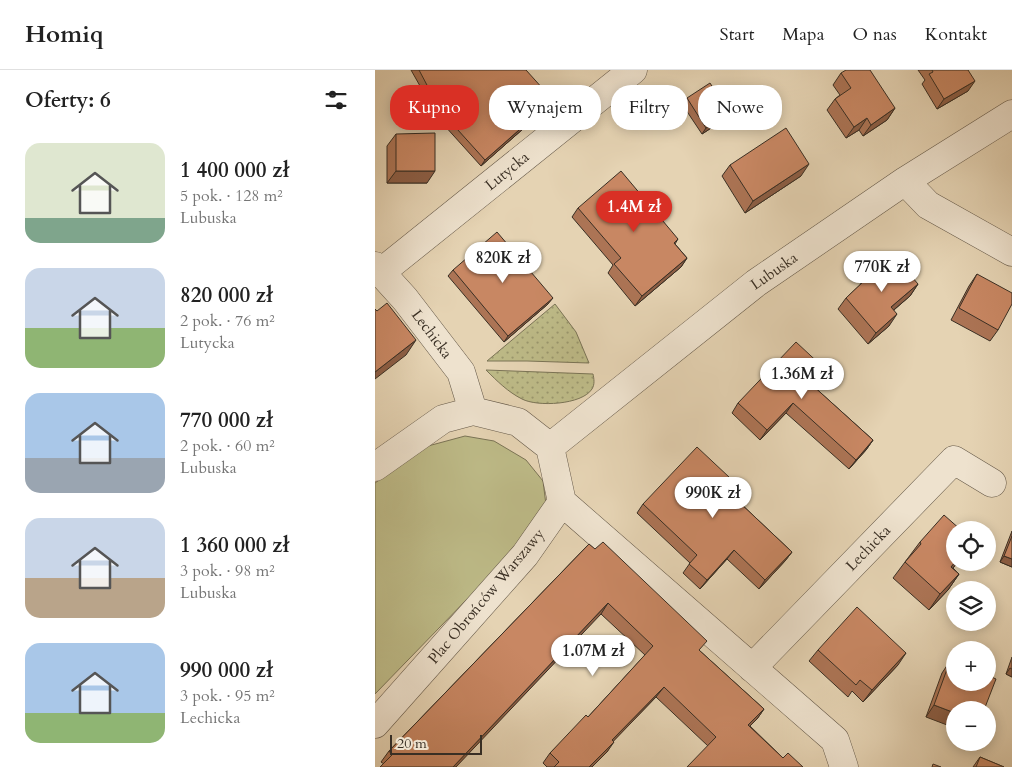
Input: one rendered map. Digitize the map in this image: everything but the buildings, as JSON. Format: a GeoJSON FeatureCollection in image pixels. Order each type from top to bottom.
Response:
{"type":"FeatureCollection","features":[{"type":"Feature","properties":{"kind":"street","name":"Lutycka"},"geometry":{"type":"LineString","coordinates":[[378,269],[633,70]]}},
{"type":"Feature","properties":{"kind":"street","name":"Lubuska"},"geometry":{"type":"LineString","coordinates":[[550,447],[756,283],[905,181],[1012,114]]}},
{"type":"Feature","properties":{"kind":"street"},"geometry":{"type":"LineString","coordinates":[[905,181],[928,205],[1012,252]]}},
{"type":"Feature","properties":{"kind":"street","name":"Lechicka"},"geometry":{"type":"LineString","coordinates":[[378,269],[405,299],[461,372],[473,411]]}},
{"type":"Feature","properties":{"kind":"street"},"geometry":{"type":"LineString","coordinates":[[375,467],[443,419],[473,411],[518,422],[550,447],[563,502],[835,740],[844,767]]}},
{"type":"Feature","properties":{"kind":"street","name":"Lechicka"},"geometry":{"type":"LineString","coordinates":[[751,668],[954,460],[992,483]]}},
{"type":"Feature","properties":{"kind":"street","name":"Plac Obrońców Warszawy"},"geometry":{"type":"LineString","coordinates":[[375,724],[525,554],[563,502]]}},
{"type":"Feature","properties":{"kind":"shaded area"},"geometry":{"type":"Polygon","coordinates":[[[555,304],[576,332],[589,363],[487,361],[555,304]]]}},
{"type":"Feature","properties":{"kind":"shaded area"},"geometry":{"type":"Polygon","coordinates":[[[486,370],[593,374],[594,383],[592,389],[587,394],[569,401],[548,404],[529,402],[503,386],[486,370]]]}},
{"type":"Feature","properties":{"kind":"shaded area"},"geometry":{"type":"Polygon","coordinates":[[[465,436],[494,441],[526,460],[543,481],[546,505],[537,527],[375,694],[375,483],[428,446],[465,436]]]}}]}
